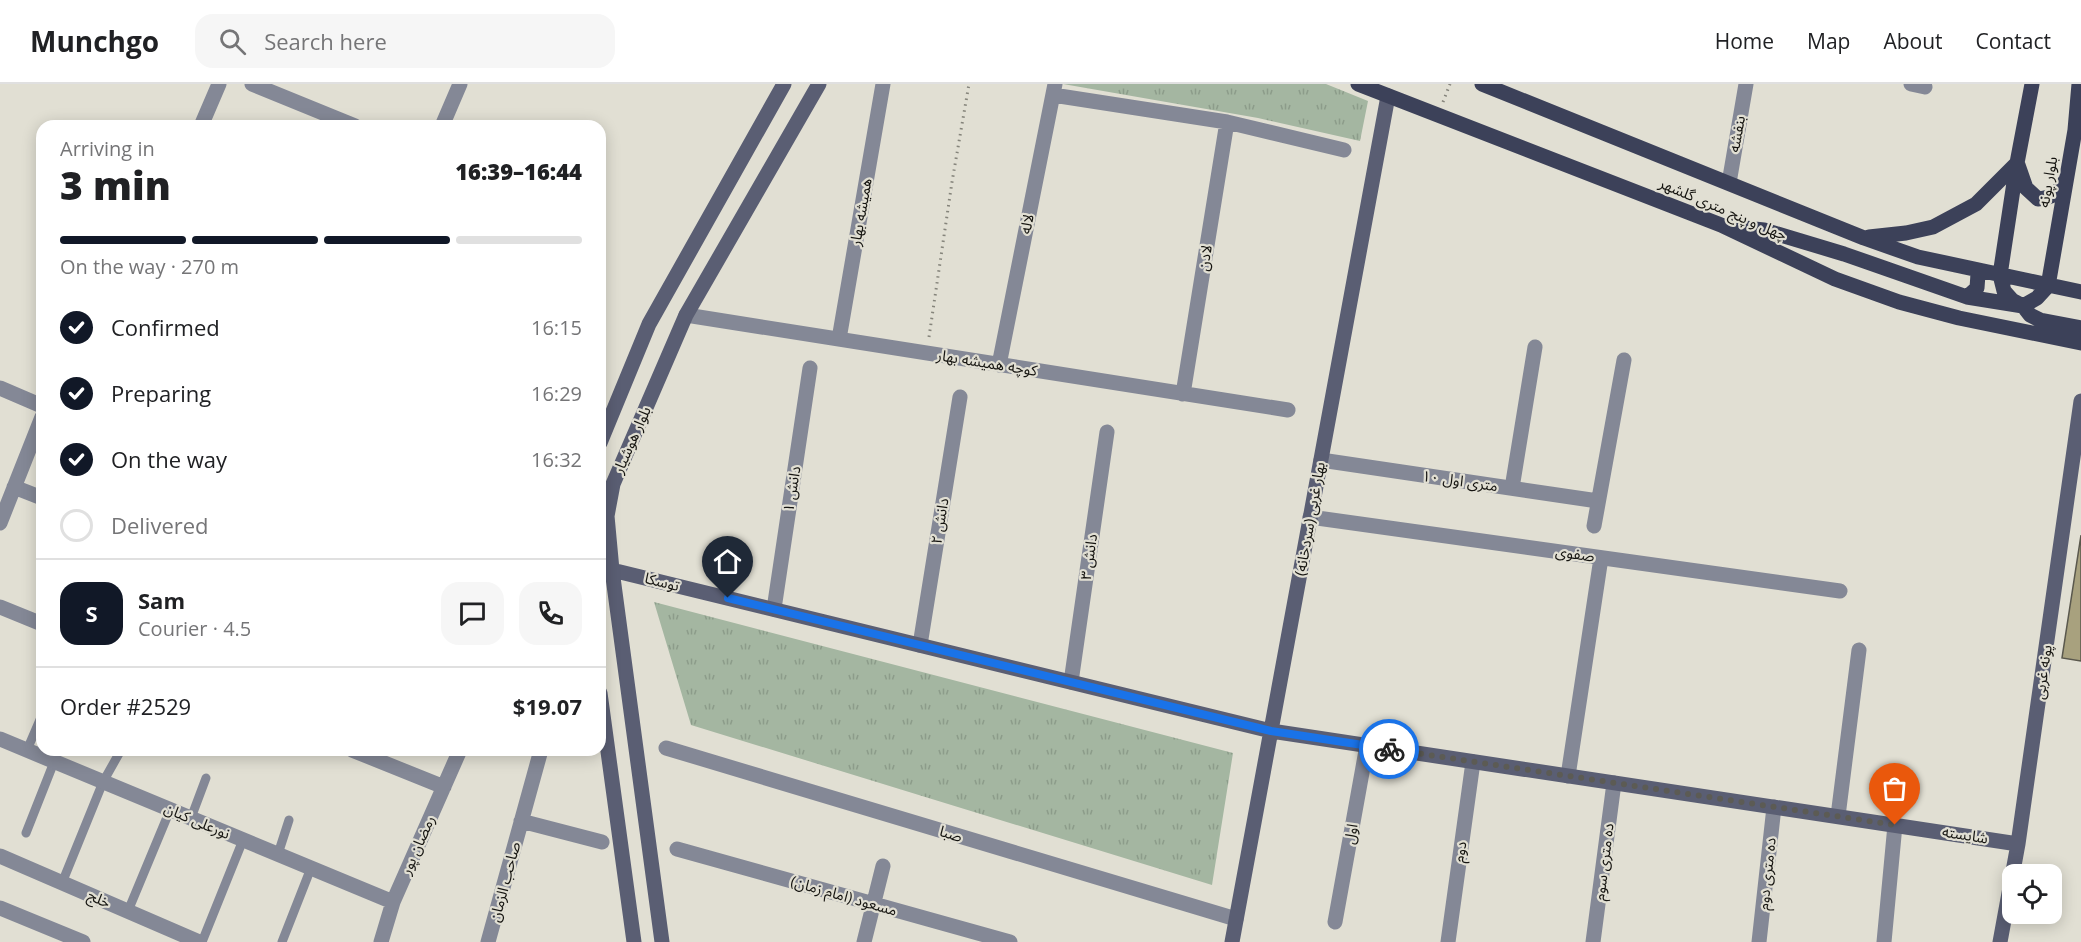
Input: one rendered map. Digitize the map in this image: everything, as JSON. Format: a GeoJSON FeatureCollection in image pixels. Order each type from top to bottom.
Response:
{"type":"FeatureCollection","features":[{"type":"Feature","properties":{"kind":"main road","name":"چهل و پنج متری گلشهر"},"geometry":{"type":"LineString","coordinates":[[1358,84],[1721,225],[1835,279],[1899,302],[1959,318],[2081,328]]}},
{"type":"Feature","properties":{"kind":"main road","name":"چهل و پنج متری گلشهر"},"geometry":{"type":"LineString","coordinates":[[1482,84],[1864,238],[1918,257],[2081,292]]}},
{"type":"Feature","properties":{"kind":"main road"},"geometry":{"type":"LineString","coordinates":[[2032,84],[2000,274],[2004,291],[2012,300],[2023,306],[2030,315],[2040,321],[2081,328]]}},
{"type":"Feature","properties":{"kind":"main road","name":"بلوار پونه"},"geometry":{"type":"LineString","coordinates":[[2048,286],[2075,130],[2079,84]]}},
{"type":"Feature","properties":{"kind":"main road"},"geometry":{"type":"LineString","coordinates":[[2075,130],[2081,164]]}},
{"type":"Feature","properties":{"kind":"main road"},"geometry":{"type":"LineString","coordinates":[[2017,163],[2026,188],[2038,199],[2048,199],[2059,192],[2067,177]]}},
{"type":"Feature","properties":{"kind":"main road"},"geometry":{"type":"LineString","coordinates":[[1864,238],[1906,233],[1933,227],[1950,219],[1976,204],[2017,163]]}},
{"type":"Feature","properties":{"kind":"main road"},"geometry":{"type":"LineString","coordinates":[[1721,225],[1764,230],[1844,254],[1967,297],[2023,306],[2037,298],[2048,286]]}},
{"type":"Feature","properties":{"kind":"main road"},"geometry":{"type":"LineString","coordinates":[[1967,297],[1973,294],[1979,281],[1974,269]]}},
{"type":"Feature","properties":{"kind":"street"},"geometry":{"type":"LineString","coordinates":[[204,120],[219,84]]}},
{"type":"Feature","properties":{"kind":"street"},"geometry":{"type":"LineString","coordinates":[[252,84],[340,120]]}},
{"type":"Feature","properties":{"kind":"street"},"geometry":{"type":"LineString","coordinates":[[445,120],[460,84]]}},
{"type":"Feature","properties":{"kind":"street","name":"بلوار هوشیار"},"geometry":{"type":"LineString","coordinates":[[606,428],[649,324],[784,84]]}},
{"type":"Feature","properties":{"kind":"street","name":"بلوار هوشیار"},"geometry":{"type":"LineString","coordinates":[[662,942],[612,570],[607,516],[613,484],[687,315],[819,84]]}},
{"type":"Feature","properties":{"kind":"street","name":"همیشه بهار"},"geometry":{"type":"LineString","coordinates":[[839,339],[883,84]]}},
{"type":"Feature","properties":{"kind":"street","name":"بنفشه"},"geometry":{"type":"LineString","coordinates":[[1729,183],[1746,84]]}},
{"type":"Feature","properties":{"kind":"street"},"geometry":{"type":"LineString","coordinates":[[1054,89],[1227,122],[1344,150]]}},
{"type":"Feature","properties":{"kind":"street","name":"لاله"},"geometry":{"type":"LineString","coordinates":[[999,364],[1054,89]]}},
{"type":"Feature","properties":{"kind":"street","name":"بهار غربی (سردخانه)"},"geometry":{"type":"LineString","coordinates":[[1232,942],[1388,96]]}},
{"type":"Feature","properties":{"kind":"street","name":"لادن"},"geometry":{"type":"LineString","coordinates":[[1183,394],[1227,122]]}},
{"type":"Feature","properties":{"kind":"street","name":"کوچه همیشه بهار"},"geometry":{"type":"LineString","coordinates":[[687,315],[1288,411]]}},
{"type":"Feature","properties":{"kind":"street"},"geometry":{"type":"LineString","coordinates":[[1512,489],[1536,347]]}},
{"type":"Feature","properties":{"kind":"street"},"geometry":{"type":"LineString","coordinates":[[1594,526],[1624,360]]}},
{"type":"Feature","properties":{"kind":"street","name":"دانش ۱"},"geometry":{"type":"LineString","coordinates":[[774,609],[810,368]]}},
{"type":"Feature","properties":{"kind":"street"},"geometry":{"type":"LineString","coordinates":[[0,388],[36,403]]}},
{"type":"Feature","properties":{"kind":"street","name":"دانش ۲"},"geometry":{"type":"LineString","coordinates":[[920,645],[960,397]]}},
{"type":"Feature","properties":{"kind":"street","name":"پونه غربی"},"geometry":{"type":"LineString","coordinates":[[2000,942],[2018,844],[2081,401]]}},
{"type":"Feature","properties":{"kind":"street","name":"دانش ۳"},"geometry":{"type":"LineString","coordinates":[[1071,682],[1107,432]]}},
{"type":"Feature","properties":{"kind":"street"},"geometry":{"type":"LineString","coordinates":[[0,523],[36,434]]}},
{"type":"Feature","properties":{"kind":"street","name":"۱۰ متری اول"},"geometry":{"type":"LineString","coordinates":[[1321,460],[1598,501]]}},
{"type":"Feature","properties":{"kind":"street"},"geometry":{"type":"LineString","coordinates":[[14,487],[36,496]]}},
{"type":"Feature","properties":{"kind":"street","name":"صفوی"},"geometry":{"type":"LineString","coordinates":[[1310,518],[1840,591]]}},
{"type":"Feature","properties":{"kind":"street"},"geometry":{"type":"LineString","coordinates":[[1568,776],[1601,558]]}},
{"type":"Feature","properties":{"kind":"street","name":"توسکا"},"geometry":{"type":"LineString","coordinates":[[612,570],[1271,731]]}},
{"type":"Feature","properties":{"kind":"street"},"geometry":{"type":"LineString","coordinates":[[0,607],[36,622]]}},
{"type":"Feature","properties":{"kind":"street"},"geometry":{"type":"LineString","coordinates":[[1838,816],[1859,650]]}},
{"type":"Feature","properties":{"kind":"street","name":"شایسته"},"geometry":{"type":"LineString","coordinates":[[1271,731],[2018,844]]}},
{"type":"Feature","properties":{"kind":"street"},"geometry":{"type":"LineString","coordinates":[[606,737],[634,942]]}},
{"type":"Feature","properties":{"kind":"street","name":"نورعلی کیان"},"geometry":{"type":"LineString","coordinates":[[0,739],[36,754]]}},
{"type":"Feature","properties":{"kind":"street","name":"اول"},"geometry":{"type":"LineString","coordinates":[[1335,922],[1367,745]]}},
{"type":"Feature","properties":{"kind":"street","name":"صبا"},"geometry":{"type":"LineString","coordinates":[[666,748],[1236,919]]}},
{"type":"Feature","properties":{"kind":"street","name":"نورعلی کیان"},"geometry":{"type":"LineString","coordinates":[[40,756],[393,902]]}},
{"type":"Feature","properties":{"kind":"street"},"geometry":{"type":"LineString","coordinates":[[367,756],[444,788]]}},
{"type":"Feature","properties":{"kind":"street","name":"رمضان پور"},"geometry":{"type":"LineString","coordinates":[[381,942],[393,902],[457,756]]}},
{"type":"Feature","properties":{"kind":"street","name":"صاحب الزمان"},"geometry":{"type":"LineString","coordinates":[[488,942],[538,756]]}},
{"type":"Feature","properties":{"kind":"street","name":"دوم"},"geometry":{"type":"LineString","coordinates":[[1448,942],[1473,762]]}},
{"type":"Feature","properties":{"kind":"street","name":"ده متری سوم"},"geometry":{"type":"LineString","coordinates":[[1593,942],[1614,783]]}},
{"type":"Feature","properties":{"kind":"street","name":"ده متری دوم"},"geometry":{"type":"LineString","coordinates":[[1759,942],[1774,807]]}},
{"type":"Feature","properties":{"kind":"street","name":"صاحب الزمان"},"geometry":{"type":"LineString","coordinates":[[521,821],[602,842]]}},
{"type":"Feature","properties":{"kind":"street"},"geometry":{"type":"LineString","coordinates":[[1884,942],[1895,825]]}},
{"type":"Feature","properties":{"kind":"street","name":"مسعود (امام زمان)"},"geometry":{"type":"LineString","coordinates":[[677,849],[1010,942]]}},
{"type":"Feature","properties":{"kind":"street","name":"خلج"},"geometry":{"type":"LineString","coordinates":[[0,856],[200,942]]}},
{"type":"Feature","properties":{"kind":"street"},"geometry":{"type":"LineString","coordinates":[[864,942],[883,866]]}},
{"type":"Feature","properties":{"kind":"street"},"geometry":{"type":"LineString","coordinates":[[0,909],[83,942]]}},
{"type":"Feature","properties":{"kind":"lane"},"geometry":{"type":"LineString","coordinates":[[27,750],[36,728]]}},
{"type":"Feature","properties":{"kind":"lane"},"geometry":{"type":"LineString","coordinates":[[62,883],[103,782],[118,756]]}},
{"type":"Feature","properties":{"kind":"lane"},"geometry":{"type":"LineString","coordinates":[[26,833],[54,762]]}},
{"type":"Feature","properties":{"kind":"lane"},"geometry":{"type":"LineString","coordinates":[[191,818],[206,778]]}},
{"type":"Feature","properties":{"kind":"lane"},"geometry":{"type":"LineString","coordinates":[[128,911],[170,810]]}},
{"type":"Feature","properties":{"kind":"lane"},"geometry":{"type":"LineString","coordinates":[[278,854],[289,820]]}},
{"type":"Feature","properties":{"kind":"lane"},"geometry":{"type":"LineString","coordinates":[[200,942],[243,840]]}},
{"type":"Feature","properties":{"kind":"lane"},"geometry":{"type":"LineString","coordinates":[[282,942],[311,868]]}},
{"type":"Feature","properties":{"kind":"path"},"geometry":{"type":"LineString","coordinates":[[927,353],[969,84]]}},
{"type":"Feature","properties":{"kind":"green space"},"geometry":{"type":"Polygon","coordinates":[[[1063,84],[1326,84],[1368,101],[1360,141],[1258,118],[1063,84]]]}},
{"type":"Feature","properties":{"kind":"green space"},"geometry":{"type":"Polygon","coordinates":[[[654,602],[1233,753],[1212,885],[691,725],[654,602]]]}},
{"type":"Feature","properties":{"kind":"building"},"geometry":{"type":"Polygon","coordinates":[[[2081,535],[2081,661],[2062,658],[2081,535]]]}},
{"type":"Feature","properties":{"kind":"way so far"},"geometry":{"type":"LineString","coordinates":[[1389,749],[1895,825]]}},
{"type":"Feature","properties":{"kind":"route"},"geometry":{"type":"LineString","coordinates":[[728,598],[1271,731],[1389,749]]}}]}
